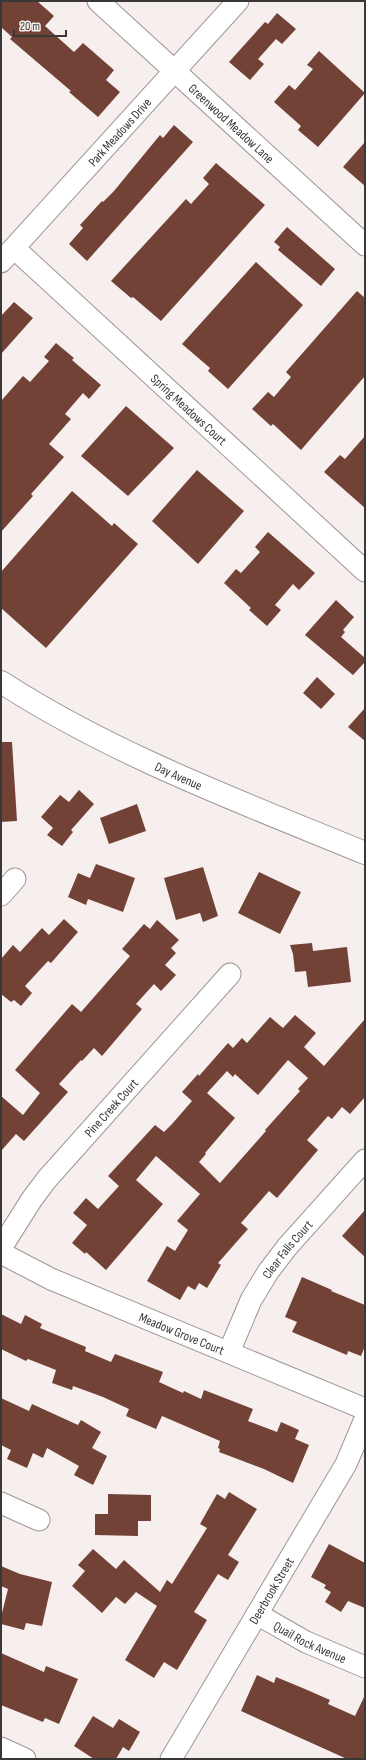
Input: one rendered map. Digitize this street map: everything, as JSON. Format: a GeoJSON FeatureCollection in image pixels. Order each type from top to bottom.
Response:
{"type":"FeatureCollection","features":[{"type":"Feature","properties":{"kind":"street","name":"Greenwood Meadow Lane"},"geometry":{"type":"LineString","coordinates":[[98,1],[365,245]]}},
{"type":"Feature","properties":{"kind":"street","name":"Park Meadows Drive"},"geometry":{"type":"LineString","coordinates":[[7,255],[238,1]]}},
{"type":"Feature","properties":{"kind":"street","name":"Spring Meadows Court"},"geometry":{"type":"LineString","coordinates":[[7,255],[365,571]]}},
{"type":"Feature","properties":{"kind":"street","name":"Day Avenue"},"geometry":{"type":"LineString","coordinates":[[1,682],[40,707],[106,742],[144,760],[174,774],[365,853]]}},
{"type":"Feature","properties":{"kind":"street"},"geometry":{"type":"LineString","coordinates":[[1,895],[15,879]]}},
{"type":"Feature","properties":{"kind":"street","name":"Pine Creek Court"},"geometry":{"type":"LineString","coordinates":[[1,1248],[32,1199],[47,1180],[230,974]]}},
{"type":"Feature","properties":{"kind":"street","name":"Clear Falls Court"},"geometry":{"type":"LineString","coordinates":[[229,1352],[251,1300],[268,1272],[287,1247],[365,1160]]}},
{"type":"Feature","properties":{"kind":"street","name":"Meadow Grove Court"},"geometry":{"type":"LineString","coordinates":[[1,1253],[51,1279],[365,1409]]}},
{"type":"Feature","properties":{"kind":"street","name":"Deerbrook Street"},"geometry":{"type":"LineString","coordinates":[[171,1759],[346,1464],[365,1419]]}},
{"type":"Feature","properties":{"kind":"street"},"geometry":{"type":"LineString","coordinates":[[1,1503],[39,1520]]}},
{"type":"Feature","properties":{"kind":"street","name":"Quail Rock Avenue"},"geometry":{"type":"LineString","coordinates":[[257,1614],[306,1642],[365,1667]]}},
{"type":"Feature","properties":{"kind":"street"},"geometry":{"type":"LineString","coordinates":[[1,1748],[25,1759]]}},
{"type":"Feature","properties":{"kind":"building"},"geometry":{"type":"Polygon","coordinates":[[[1,1],[37,1],[54,16],[45,26],[74,52],[83,43],[114,70],[106,80],[120,92],[98,117],[69,92],[71,91],[10,39],[12,37],[1,27],[1,1]]]}},
{"type":"Feature","properties":{"kind":"building"},"geometry":{"type":"Polygon","coordinates":[[[277,13],[296,29],[282,44],[276,39],[258,59],[264,64],[250,80],[229,62],[265,22],[268,24],[277,13]]]}},
{"type":"Feature","properties":{"kind":"building"},"geometry":{"type":"Polygon","coordinates":[[[319,51],[365,93],[318,147],[298,130],[301,126],[274,102],[289,85],[295,90],[313,69],[307,65],[319,51]]]}},
{"type":"Feature","properties":{"kind":"building"},"geometry":{"type":"Polygon","coordinates":[[[174,125],[193,142],[87,261],[69,244],[83,228],[80,225],[102,201],[103,202],[114,191],[160,135],[163,138],[174,125]]]}},
{"type":"Feature","properties":{"kind":"building"},"geometry":{"type":"Polygon","coordinates":[[[365,142],[365,186],[343,167],[365,142]]]}},
{"type":"Feature","properties":{"kind":"building"},"geometry":{"type":"Polygon","coordinates":[[[216,163],[265,205],[161,321],[133,297],[131,298],[111,281],[186,199],[191,204],[209,184],[203,178],[216,163]]]}},
{"type":"Feature","properties":{"kind":"building"},"geometry":{"type":"Polygon","coordinates":[[[287,227],[335,269],[321,286],[278,250],[280,247],[274,242],[287,227]]]}},
{"type":"Feature","properties":{"kind":"building"},"geometry":{"type":"Polygon","coordinates":[[[256,262],[303,305],[228,389],[208,371],[210,368],[182,344],[256,262]]]}},
{"type":"Feature","properties":{"kind":"building"},"geometry":{"type":"Polygon","coordinates":[[[357,291],[365,298],[365,376],[301,450],[273,424],[271,426],[252,409],[268,392],[274,397],[291,377],[286,372],[357,291]]]}},
{"type":"Feature","properties":{"kind":"building"},"geometry":{"type":"Polygon","coordinates":[[[14,302],[33,318],[1,354],[1,316],[14,302]]]}},
{"type":"Feature","properties":{"kind":"building"},"geometry":{"type":"Polygon","coordinates":[[[56,343],[74,358],[72,360],[101,385],[89,399],[83,393],[65,414],[71,419],[49,444],[64,457],[31,494],[33,496],[1,532],[1,401],[23,376],[30,382],[49,361],[44,357],[56,343]]]}},
{"type":"Feature","properties":{"kind":"building"},"geometry":{"type":"Polygon","coordinates":[[[126,406],[174,448],[128,496],[81,456],[126,406]]]}},
{"type":"Feature","properties":{"kind":"building"},"geometry":{"type":"Polygon","coordinates":[[[365,436],[365,508],[324,472],[340,455],[345,459],[365,436]]]}},
{"type":"Feature","properties":{"kind":"building"},"geometry":{"type":"Polygon","coordinates":[[[197,470],[244,511],[198,564],[152,521],[197,470]]]}},
{"type":"Feature","properties":{"kind":"building"},"geometry":{"type":"Polygon","coordinates":[[[72,491],[112,526],[114,523],[138,544],[46,648],[1,608],[1,572],[72,491]]]}},
{"type":"Feature","properties":{"kind":"building"},"geometry":{"type":"Polygon","coordinates":[[[268,532],[315,573],[299,590],[293,584],[275,605],[281,610],[267,626],[249,610],[251,608],[224,583],[236,569],[241,573],[260,552],[255,547],[268,532]]]}},
{"type":"Feature","properties":{"kind":"building"},"geometry":{"type":"Polygon","coordinates":[[[336,600],[354,617],[343,630],[345,632],[341,637],[365,658],[365,662],[353,675],[305,635],[336,600]]]}},
{"type":"Feature","properties":{"kind":"building"},"geometry":{"type":"Polygon","coordinates":[[[317,677],[335,694],[321,709],[303,693],[317,677]]]}},
{"type":"Feature","properties":{"kind":"building"},"geometry":{"type":"Polygon","coordinates":[[[365,708],[365,741],[348,727],[365,708]]]}},
{"type":"Feature","properties":{"kind":"building"},"geometry":{"type":"Polygon","coordinates":[[[1,742],[12,742],[17,821],[1,822],[1,742]]]}},
{"type":"Feature","properties":{"kind":"building"},"geometry":{"type":"Polygon","coordinates":[[[79,790],[94,804],[71,830],[73,832],[62,846],[47,835],[53,828],[41,817],[60,795],[69,802],[79,790]]]}},
{"type":"Feature","properties":{"kind":"building"},"geometry":{"type":"Polygon","coordinates":[[[137,804],[146,831],[109,844],[100,818],[137,804]]]}},
{"type":"Feature","properties":{"kind":"building"},"geometry":{"type":"Polygon","coordinates":[[[96,864],[135,878],[123,912],[88,899],[86,905],[68,897],[78,873],[90,878],[96,864]]]}},
{"type":"Feature","properties":{"kind":"building"},"geometry":{"type":"Polygon","coordinates":[[[203,867],[218,916],[203,922],[200,913],[176,920],[164,878],[203,867]]]}},
{"type":"Feature","properties":{"kind":"building"},"geometry":{"type":"Polygon","coordinates":[[[259,872],[301,892],[280,934],[238,913],[259,872]]]}},
{"type":"Feature","properties":{"kind":"building"},"geometry":{"type":"Polygon","coordinates":[[[64,919],[78,932],[51,963],[48,961],[25,986],[32,993],[21,1006],[14,1000],[11,1002],[1,994],[1,959],[13,945],[20,952],[42,928],[49,935],[64,919]]]}},
{"type":"Feature","properties":{"kind":"building"},"geometry":{"type":"Polygon","coordinates":[[[157,920],[179,940],[171,948],[176,953],[165,965],[176,975],[161,991],[154,984],[136,1004],[142,1009],[102,1056],[94,1048],[59,1084],[68,1092],[24,1141],[16,1134],[1,1151],[1,1096],[23,1115],[40,1093],[15,1070],[72,1004],[81,1012],[130,956],[122,949],[144,924],[150,929],[157,920]]]}},
{"type":"Feature","properties":{"kind":"building"},"geometry":{"type":"Polygon","coordinates":[[[312,943],[313,951],[347,947],[351,982],[308,987],[306,971],[295,972],[293,954],[290,945],[312,943]]]}},
{"type":"Feature","properties":{"kind":"building"},"geometry":{"type":"Polygon","coordinates":[[[295,1015],[316,1033],[304,1047],[324,1066],[365,1019],[365,1097],[350,1114],[342,1107],[332,1119],[328,1116],[307,1140],[318,1150],[277,1198],[269,1191],[241,1223],[248,1229],[218,1263],[221,1265],[207,1288],[199,1283],[195,1290],[188,1286],[180,1300],[147,1281],[167,1246],[175,1251],[188,1230],[177,1221],[200,1194],[156,1156],[136,1180],[163,1204],[106,1270],[86,1252],[85,1254],[72,1243],[87,1225],[73,1213],[86,1198],[98,1209],[119,1186],[108,1176],[155,1125],[164,1132],[172,1124],[192,1101],[182,1092],[198,1074],[199,1076],[228,1043],[233,1048],[242,1038],[247,1043],[270,1017],[283,1028],[295,1015]],[[288,1060],[258,1095],[235,1074],[233,1077],[227,1071],[207,1093],[235,1118],[199,1162],[220,1183],[300,1091],[298,1089],[308,1078],[288,1060]]]}},
{"type":"Feature","properties":{"kind":"building"},"geometry":{"type":"Polygon","coordinates":[[[365,1210],[365,1257],[342,1236],[365,1210]]]}},
{"type":"Feature","properties":{"kind":"building"},"geometry":{"type":"Polygon","coordinates":[[[302,1277],[365,1305],[365,1346],[361,1356],[348,1351],[347,1355],[292,1332],[297,1322],[285,1317],[302,1277]]]}},
{"type":"Feature","properties":{"kind":"building"},"geometry":{"type":"Polygon","coordinates":[[[1,1314],[21,1324],[25,1315],[42,1324],[40,1328],[86,1347],[85,1351],[111,1362],[115,1354],[163,1372],[159,1382],[183,1393],[184,1391],[201,1399],[204,1390],[253,1409],[248,1421],[277,1432],[281,1422],[299,1430],[295,1439],[309,1445],[293,1483],[264,1469],[219,1452],[220,1449],[218,1448],[220,1441],[162,1416],[156,1429],[126,1416],[129,1409],[103,1397],[73,1386],[72,1390],[52,1383],[56,1370],[28,1359],[26,1361],[1,1349],[1,1314]]]}},
{"type":"Feature","properties":{"kind":"building"},"geometry":{"type":"Polygon","coordinates":[[[1,1398],[29,1411],[32,1404],[78,1425],[81,1420],[101,1432],[92,1448],[107,1456],[93,1485],[74,1475],[79,1466],[47,1448],[43,1458],[33,1453],[27,1468],[7,1459],[11,1450],[1,1445],[1,1398]]]}},
{"type":"Feature","properties":{"kind":"building"},"geometry":{"type":"Polygon","coordinates":[[[229,1492],[257,1509],[228,1555],[239,1562],[228,1580],[218,1574],[194,1612],[207,1620],[177,1670],[164,1662],[154,1678],[125,1660],[157,1606],[136,1592],[125,1604],[116,1597],[102,1613],[72,1586],[85,1571],[78,1565],[93,1549],[116,1569],[124,1560],[160,1592],[167,1580],[172,1584],[207,1528],[200,1524],[217,1494],[225,1499],[229,1492]]]}},
{"type":"Feature","properties":{"kind":"building"},"geometry":{"type":"Polygon","coordinates":[[[108,1494],[151,1495],[151,1521],[138,1521],[138,1536],[95,1535],[95,1514],[108,1514],[108,1494]]]}},
{"type":"Feature","properties":{"kind":"building"},"geometry":{"type":"Polygon","coordinates":[[[329,1544],[365,1563],[365,1608],[348,1601],[341,1612],[325,1602],[331,1592],[324,1588],[326,1585],[311,1577],[329,1544]]]}},
{"type":"Feature","properties":{"kind":"building"},"geometry":{"type":"Polygon","coordinates":[[[1,1566],[20,1574],[52,1582],[42,1626],[26,1623],[24,1630],[1,1624],[1,1617],[8,1589],[1,1586],[1,1566]]]}},
{"type":"Feature","properties":{"kind":"building"},"geometry":{"type":"Polygon","coordinates":[[[1,1653],[44,1672],[46,1666],[78,1679],[59,1724],[45,1718],[43,1722],[1,1705],[1,1653]]]}},
{"type":"Feature","properties":{"kind":"building"},"geometry":{"type":"Polygon","coordinates":[[[257,1675],[274,1683],[276,1677],[305,1689],[330,1700],[328,1704],[355,1716],[365,1695],[365,1759],[347,1759],[241,1711],[257,1675]]]}},
{"type":"Feature","properties":{"kind":"building"},"geometry":{"type":"Polygon","coordinates":[[[93,1716],[113,1728],[119,1719],[140,1732],[129,1751],[123,1747],[116,1759],[94,1759],[74,1746],[93,1716]]]}}]}
